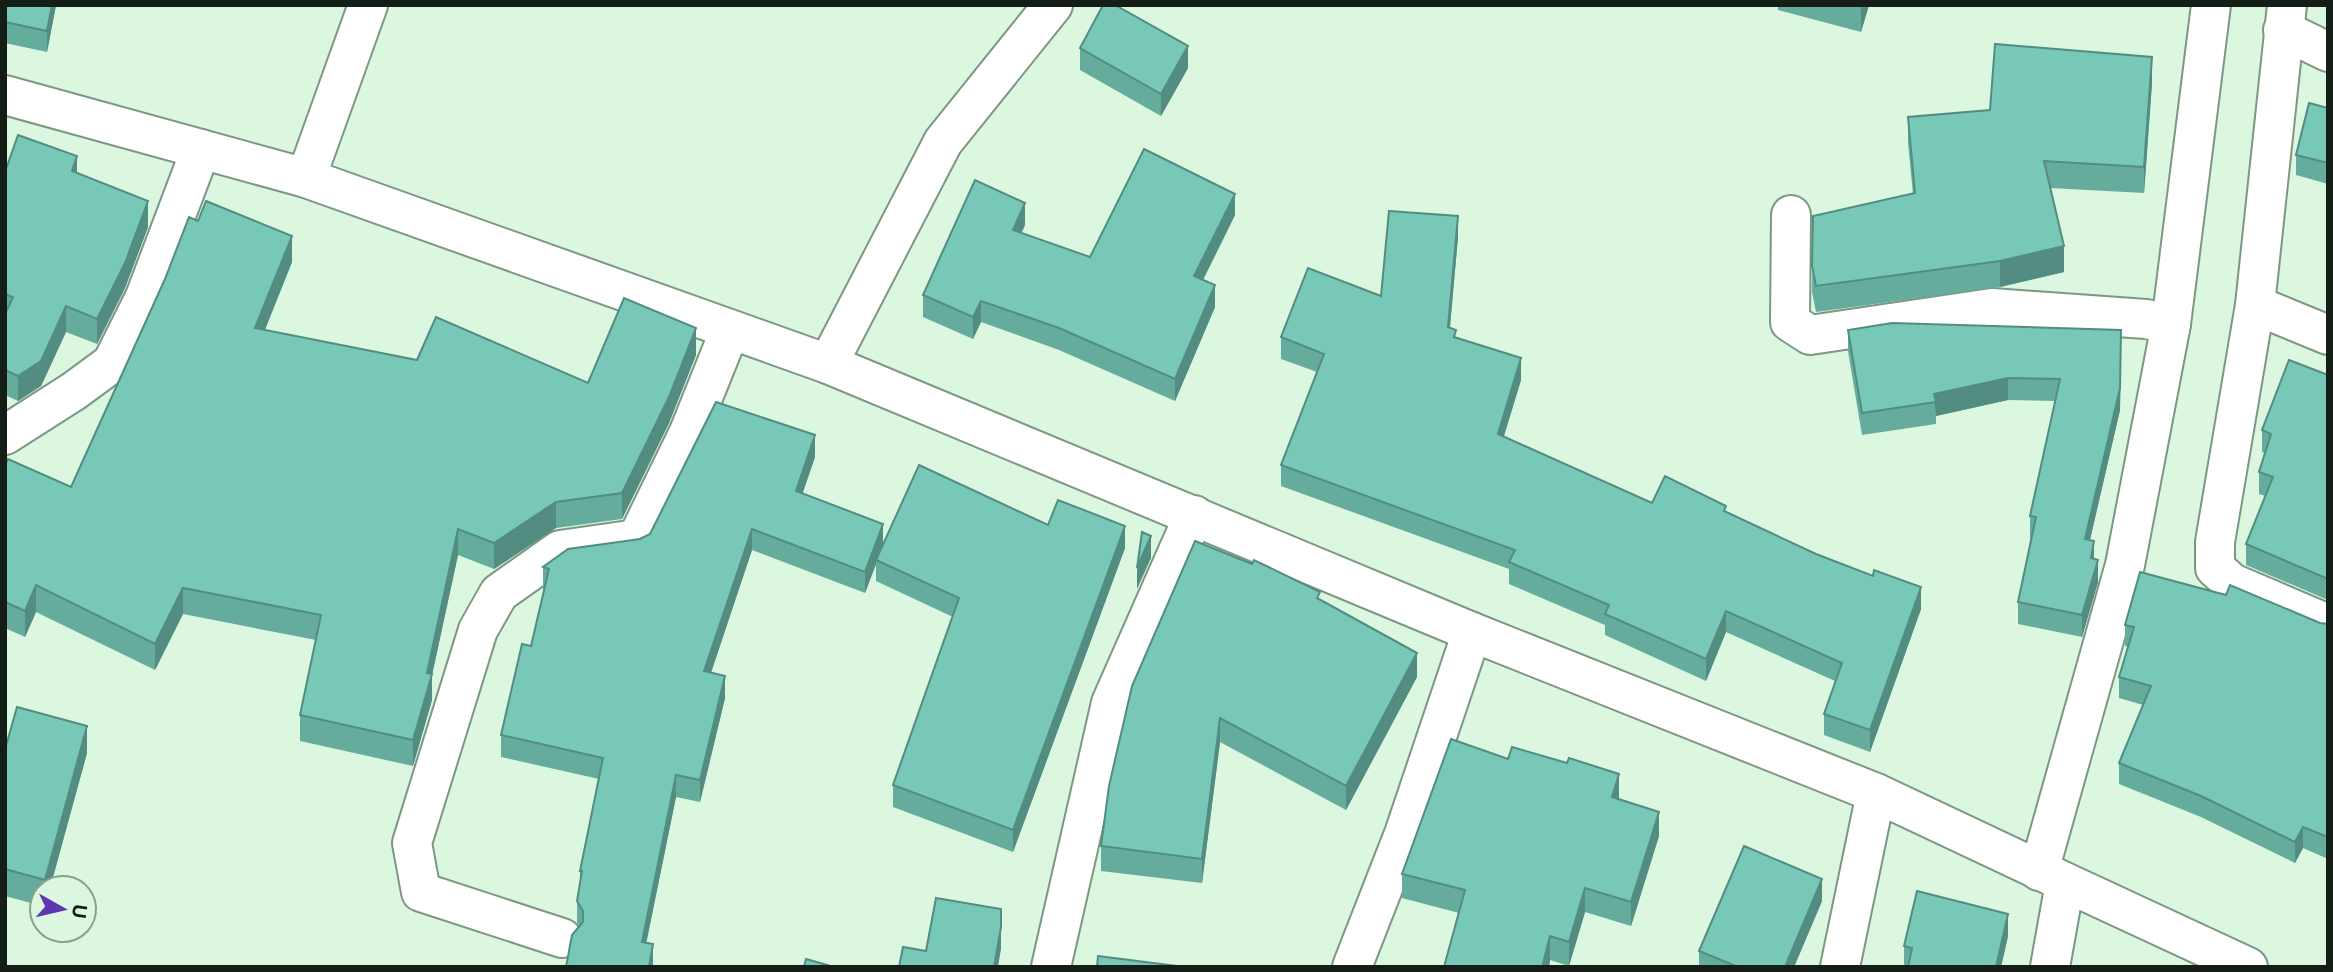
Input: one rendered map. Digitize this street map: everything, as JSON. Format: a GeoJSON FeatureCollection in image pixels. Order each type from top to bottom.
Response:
{"type":"FeatureCollection","features":[{"type":"Feature","properties":{"kind":"street"},"geometry":{"type":"LineString","coordinates":[[306,178],[368,5]]}},
{"type":"Feature","properties":{"kind":"street"},"geometry":{"type":"LineString","coordinates":[[828,364],[943,142],[1053,5]]}},
{"type":"Feature","properties":{"kind":"street"},"geometry":{"type":"LineString","coordinates":[[2050,967],[2053,877],[2125,565],[2171,324],[2211,5]]}},
{"type":"Feature","properties":{"kind":"street"},"geometry":{"type":"LineString","coordinates":[[2285,18],[2328,52]]}},
{"type":"Feature","properties":{"kind":"street"},"geometry":{"type":"LineString","coordinates":[[2285,18],[2255,305],[2214,542],[2215,568],[2232,583],[2328,624]]}},
{"type":"Feature","properties":{"kind":"street"},"geometry":{"type":"LineString","coordinates":[[5,94],[306,178],[828,364],[1472,632],[1876,793],[2248,967]]}},
{"type":"Feature","properties":{"kind":"street"},"geometry":{"type":"LineString","coordinates":[[5,435],[75,391],[112,363],[145,297],[201,149]]}},
{"type":"Feature","properties":{"kind":"street"},"geometry":{"type":"LineString","coordinates":[[1791,215],[1790,322],[1810,335],[1992,308],[2146,319],[2171,324]]}},
{"type":"Feature","properties":{"kind":"street"},"geometry":{"type":"LineString","coordinates":[[2255,305],[2328,335]]}},
{"type":"Feature","properties":{"kind":"street"},"geometry":{"type":"LineString","coordinates":[[562,938],[421,892],[412,843],[478,630],[499,593],[560,550],[637,538],[689,432],[730,330]]}},
{"type":"Feature","properties":{"kind":"street"},"geometry":{"type":"LineString","coordinates":[[1051,967],[1111,703],[1194,515]]}},
{"type":"Feature","properties":{"kind":"street"},"geometry":{"type":"LineString","coordinates":[[1352,967],[1404,834],[1472,632]]}},
{"type":"Feature","properties":{"kind":"street"},"geometry":{"type":"LineString","coordinates":[[1839,967],[1876,793]]}},
{"type":"Feature","properties":{"kind":"building"},"geometry":{"type":"Polygon","coordinates":[[[5,5],[52,5],[47,31],[5,22],[5,5]]]}},
{"type":"Feature","properties":{"kind":"building"},"geometry":{"type":"Polygon","coordinates":[[[1103,5],[1115,5],[1188,46],[1161,94],[1080,48],[1103,5]]]}},
{"type":"Feature","properties":{"kind":"building"},"geometry":{"type":"Polygon","coordinates":[[[1995,44],[2152,57],[2144,167],[2044,161],[2064,246],[2000,261],[1816,286],[1812,266],[1813,216],[1915,193],[1908,117],[1990,110],[1995,44]]]}},
{"type":"Feature","properties":{"kind":"building"},"geometry":{"type":"Polygon","coordinates":[[[2309,103],[2328,108],[2328,163],[2296,155],[2309,103]]]}},
{"type":"Feature","properties":{"kind":"building"},"geometry":{"type":"Polygon","coordinates":[[[18,135],[77,156],[72,171],[148,201],[125,263],[97,319],[66,306],[41,361],[18,376],[5,370],[5,314],[13,297],[5,294],[5,172],[18,135]]]}},
{"type":"Feature","properties":{"kind":"building"},"geometry":{"type":"Polygon","coordinates":[[[1144,149],[1235,194],[1194,276],[1215,285],[1175,379],[1059,328],[981,301],[973,317],[923,295],[975,180],[1025,203],[1013,230],[1090,257],[1144,149]]]}},
{"type":"Feature","properties":{"kind":"building"},"geometry":{"type":"Polygon","coordinates":[[[206,201],[292,236],[255,328],[417,360],[436,317],[588,383],[624,298],[696,328],[669,397],[622,493],[556,502],[494,543],[458,529],[427,673],[432,674],[413,740],[300,715],[321,615],[183,588],[155,644],[36,585],[25,611],[5,602],[5,465],[8,459],[71,487],[165,279],[189,217],[198,221],[206,201]]]}},
{"type":"Feature","properties":{"kind":"building"},"geometry":{"type":"Polygon","coordinates":[[[1389,211],[1458,216],[1448,327],[1456,330],[1454,337],[1521,358],[1498,434],[1652,503],[1665,476],[1726,506],[1724,511],[1816,554],[1873,576],[1874,570],[1921,587],[1870,730],[1824,714],[1842,663],[1726,611],[1706,659],[1605,614],[1609,605],[1509,562],[1515,550],[1281,465],[1324,354],[1281,337],[1308,268],[1381,296],[1389,211]]]}},
{"type":"Feature","properties":{"kind":"building"},"geometry":{"type":"Polygon","coordinates":[[[1892,323],[2121,330],[2120,388],[2085,539],[2094,541],[2091,558],[2098,560],[2082,615],[2018,602],[2036,517],[2030,516],[2060,379],[2008,378],[1934,394],[1936,402],[1862,413],[1848,330],[1892,323]]]}},
{"type":"Feature","properties":{"kind":"building"},"geometry":{"type":"Polygon","coordinates":[[[2289,360],[2328,375],[2328,579],[2246,544],[2273,477],[2259,472],[2271,434],[2262,430],[2289,360]]]}},
{"type":"Feature","properties":{"kind":"building"},"geometry":{"type":"Polygon","coordinates":[[[716,402],[815,435],[796,491],[883,524],[865,572],[752,529],[704,671],[725,676],[700,780],[676,775],[642,942],[653,944],[649,967],[566,967],[572,935],[583,922],[583,911],[577,901],[580,871],[603,758],[501,735],[522,644],[531,646],[549,569],[543,567],[568,549],[640,539],[650,534],[716,402]]]}},
{"type":"Feature","properties":{"kind":"building"},"geometry":{"type":"Polygon","coordinates":[[[919,465],[1048,525],[1058,500],[1125,526],[1013,830],[893,785],[959,598],[876,560],[919,465]]]}},
{"type":"Feature","properties":{"kind":"building"},"geometry":{"type":"Polygon","coordinates":[[[1142,532],[1151,536],[1137,568],[1142,532]]]}},
{"type":"Feature","properties":{"kind":"building"},"geometry":{"type":"Polygon","coordinates":[[[1195,541],[1252,564],[1254,560],[1320,592],[1317,598],[1417,653],[1346,786],[1220,718],[1202,859],[1101,846],[1109,786],[1132,686],[1195,541]]]}},
{"type":"Feature","properties":{"kind":"building"},"geometry":{"type":"Polygon","coordinates":[[[2140,572],[2226,595],[2230,585],[2328,624],[2328,837],[2303,827],[2295,842],[2201,796],[2119,763],[2151,686],[2119,677],[2134,627],[2125,625],[2140,572]]]}},
{"type":"Feature","properties":{"kind":"building"},"geometry":{"type":"Polygon","coordinates":[[[17,707],[87,726],[47,874],[28,875],[5,869],[6,746],[17,707]]]}},
{"type":"Feature","properties":{"kind":"building"},"geometry":{"type":"Polygon","coordinates":[[[1451,739],[1508,759],[1512,747],[1567,763],[1569,758],[1619,774],[1612,797],[1659,812],[1631,902],[1585,888],[1569,942],[1550,936],[1542,967],[1444,967],[1465,890],[1402,874],[1451,739]]]}},
{"type":"Feature","properties":{"kind":"building"},"geometry":{"type":"Polygon","coordinates":[[[1744,846],[1822,879],[1785,967],[1738,967],[1699,951],[1744,846]]]}},
{"type":"Feature","properties":{"kind":"building"},"geometry":{"type":"Polygon","coordinates":[[[1917,891],[2008,914],[1996,967],[1908,967],[1912,948],[1904,946],[1917,891]]]}},
{"type":"Feature","properties":{"kind":"building"},"geometry":{"type":"Polygon","coordinates":[[[936,898],[1001,909],[1001,927],[994,967],[899,967],[903,947],[926,951],[936,898]]]}},
{"type":"Feature","properties":{"kind":"building"},"geometry":{"type":"Polygon","coordinates":[[[1098,956],[1177,966],[1097,967],[1098,956]]]}},
{"type":"Feature","properties":{"kind":"building"},"geometry":{"type":"Polygon","coordinates":[[[806,959],[834,967],[804,967],[806,959]]]}}]}
